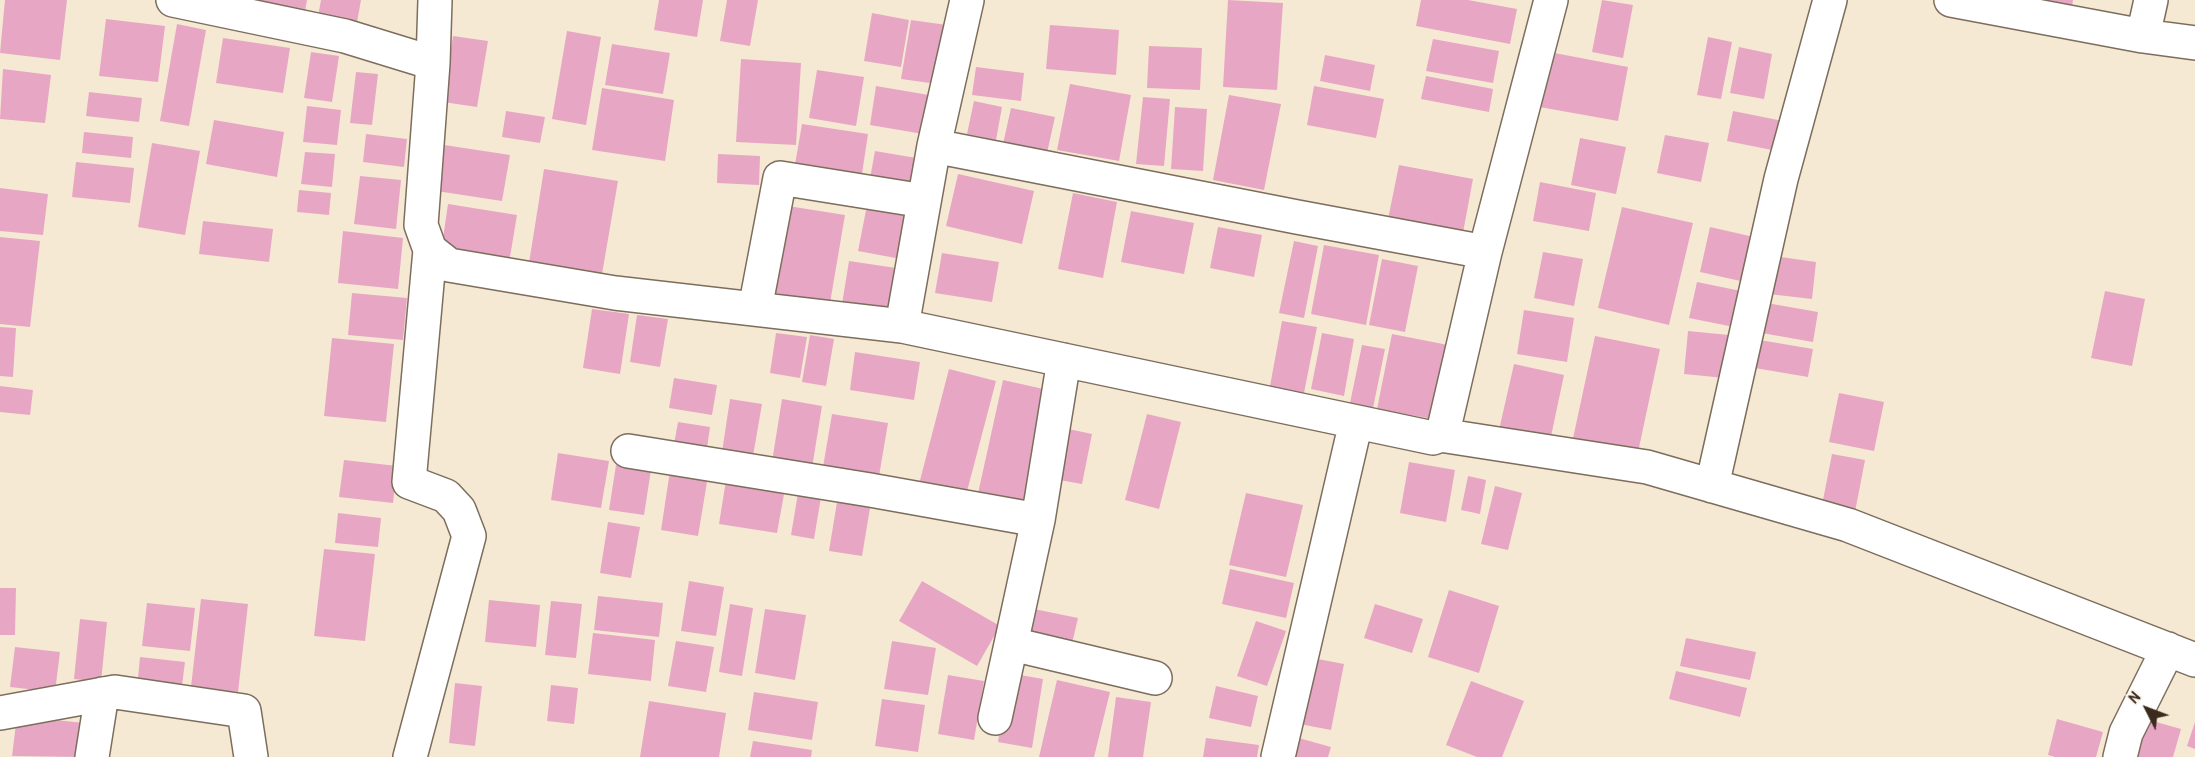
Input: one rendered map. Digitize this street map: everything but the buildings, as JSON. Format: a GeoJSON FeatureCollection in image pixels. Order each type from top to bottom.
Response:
{"type":"FeatureCollection","features":[{"type":"Feature","properties":{"kind":"street"},"geometry":{"type":"LineString","coordinates":[[173,0],[345,36],[433,63]]}},
{"type":"Feature","properties":{"kind":"street"},"geometry":{"type":"LineString","coordinates":[[410,757],[469,536],[459,510],[446,495],[409,482],[430,250],[422,225],[435,0]]}},
{"type":"Feature","properties":{"kind":"street"},"geometry":{"type":"LineString","coordinates":[[902,326],[934,146],[967,0]]}},
{"type":"Feature","properties":{"kind":"street"},"geometry":{"type":"LineString","coordinates":[[1440,435],[1444,428],[1485,252],[1551,0]]}},
{"type":"Feature","properties":{"kind":"street"},"geometry":{"type":"LineString","coordinates":[[1712,486],[1781,179],[1830,0]]}},
{"type":"Feature","properties":{"kind":"street"},"geometry":{"type":"LineString","coordinates":[[1951,0],[2143,36],[2195,43]]}},
{"type":"Feature","properties":{"kind":"street"},"geometry":{"type":"LineString","coordinates":[[2143,36],[2151,0]]}},
{"type":"Feature","properties":{"kind":"street"},"geometry":{"type":"LineString","coordinates":[[934,146],[1485,252]]}},
{"type":"Feature","properties":{"kind":"street"},"geometry":{"type":"LineString","coordinates":[[755,309],[780,178],[924,201]]}},
{"type":"Feature","properties":{"kind":"street"},"geometry":{"type":"LineString","coordinates":[[430,250],[449,265],[615,292],[902,326],[1422,437],[1433,438],[1440,435],[1647,467],[1848,525],[2181,654],[2131,723],[2120,757]]}},
{"type":"Feature","properties":{"kind":"street"},"geometry":{"type":"LineString","coordinates":[[995,718],[1038,520],[1064,360]]}},
{"type":"Feature","properties":{"kind":"street"},"geometry":{"type":"LineString","coordinates":[[1278,757],[1356,422]]}},
{"type":"Feature","properties":{"kind":"street"},"geometry":{"type":"LineString","coordinates":[[628,451],[1038,520]]}},
{"type":"Feature","properties":{"kind":"street"},"geometry":{"type":"LineString","coordinates":[[1012,644],[1155,678]]}},
{"type":"Feature","properties":{"kind":"street"},"geometry":{"type":"LineString","coordinates":[[0,713],[115,692],[244,711],[251,757]]}},
{"type":"Feature","properties":{"kind":"street"},"geometry":{"type":"LineString","coordinates":[[92,757],[102,694]]}}]}
